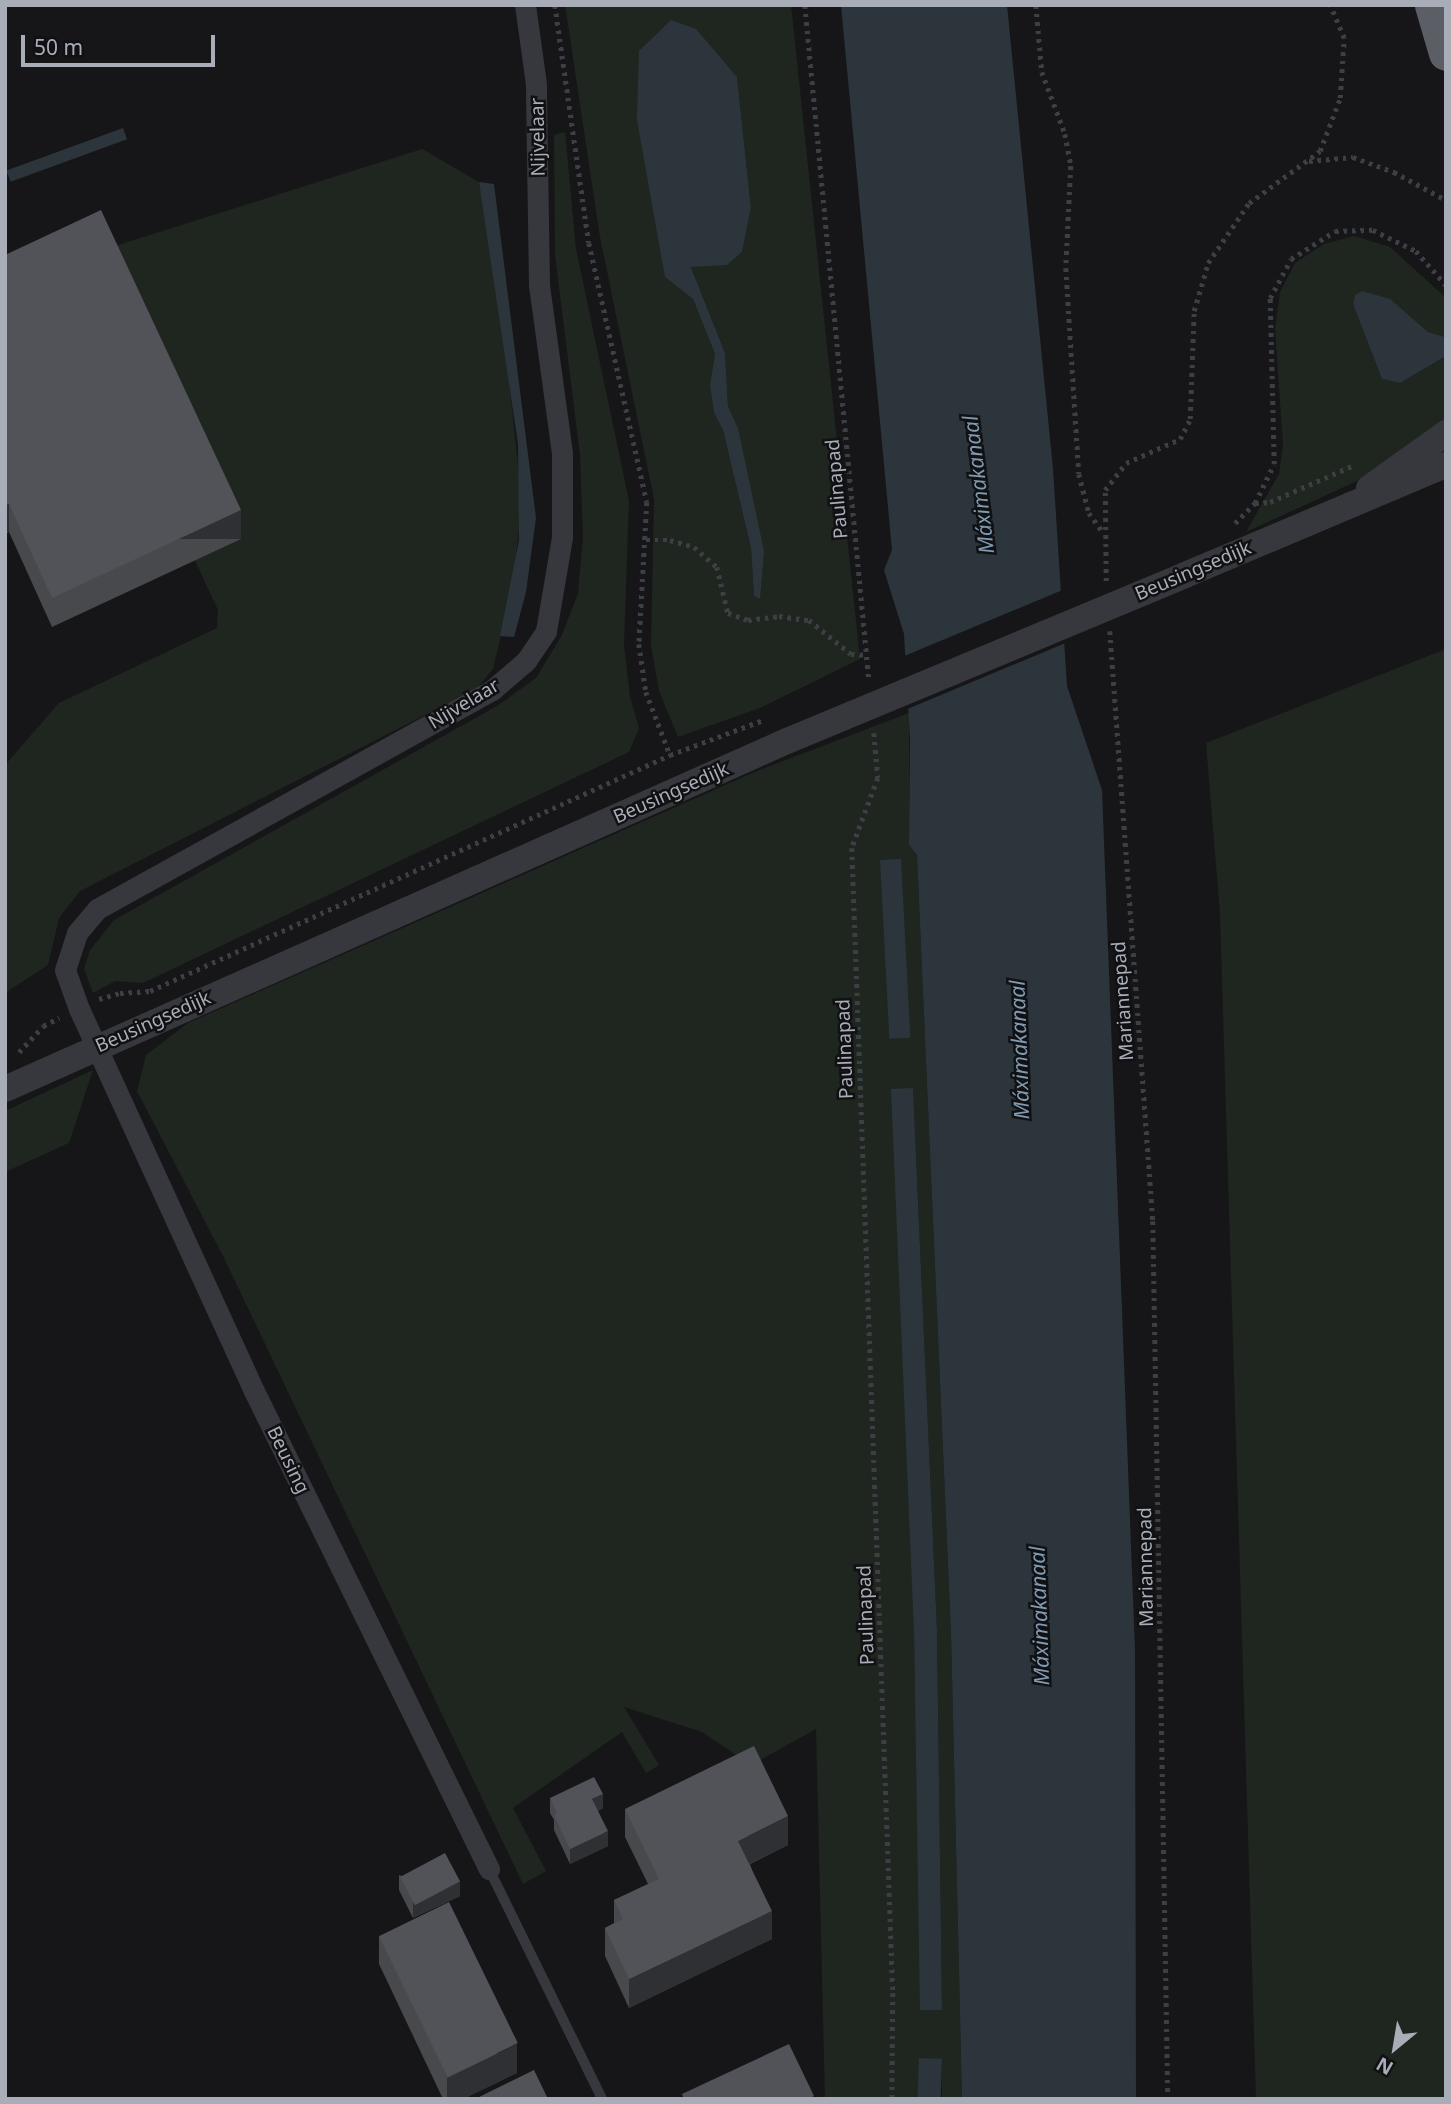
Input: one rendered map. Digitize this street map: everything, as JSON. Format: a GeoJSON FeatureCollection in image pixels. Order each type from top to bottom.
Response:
{"type":"FeatureCollection","features":[{"type":"Feature","properties":{"kind":"highway"},"geometry":{"type":"LineString","coordinates":[[1432,5],[1446,53]]}},
{"type":"Feature","properties":{"kind":"street","name":"Nijvelaar"},"geometry":{"type":"LineString","coordinates":[[99,1045],[79,1009],[65,970],[77,933],[97,909],[492,690],[526,661],[546,631],[562,537],[562,453],[539,284],[536,84],[525,5]]}},
{"type":"Feature","properties":{"kind":"street","name":"Beusingsedijk"},"geometry":{"type":"LineString","coordinates":[[1342,507],[1446,433]]}},
{"type":"Feature","properties":{"kind":"street","name":"Beusingsedijk"},"geometry":{"type":"LineString","coordinates":[[5,1089],[787,741],[1446,465]]}},
{"type":"Feature","properties":{"kind":"street","name":"Beusing"},"geometry":{"type":"LineString","coordinates":[[99,1045],[254,1391],[489,1869]]}},
{"type":"Feature","properties":{"kind":"lane"},"geometry":{"type":"LineString","coordinates":[[489,1869],[602,2099]]}},
{"type":"Feature","properties":{"kind":"path","name":"Nijvelaar"},"geometry":{"type":"LineString","coordinates":[[555,5],[589,243],[647,502],[639,644],[646,692],[670,755]]}},
{"type":"Feature","properties":{"kind":"path","name":"Paulinapad"},"geometry":{"type":"LineString","coordinates":[[805,5],[869,682]]}},
{"type":"Feature","properties":{"kind":"path"},"geometry":{"type":"LineString","coordinates":[[1035,5],[1042,72],[1065,134],[1071,166],[1066,268],[1079,474],[1089,513],[1103,532]]}},
{"type":"Feature","properties":{"kind":"path"},"geometry":{"type":"LineString","coordinates":[[1107,586],[1103,532],[1105,490],[1126,463],[1180,439],[1190,419],[1195,311],[1208,263],[1249,203],[1320,151],[1340,97],[1344,38],[1330,5]]}},
{"type":"Feature","properties":{"kind":"path"},"geometry":{"type":"LineString","coordinates":[[1308,161],[1353,157],[1394,172],[1446,200]]}},
{"type":"Feature","properties":{"kind":"path"},"geometry":{"type":"LineString","coordinates":[[1225,529],[1255,503],[1274,464],[1277,445],[1270,298],[1291,259],[1335,231],[1373,230],[1416,251],[1446,285]]}},
{"type":"Feature","properties":{"kind":"path"},"geometry":{"type":"LineString","coordinates":[[1255,503],[1270,502],[1336,476],[1359,462]]}},
{"type":"Feature","properties":{"kind":"path"},"geometry":{"type":"LineString","coordinates":[[646,540],[670,540],[694,547],[717,567],[728,613],[748,620],[779,616],[809,620],[851,654],[867,655]]}},
{"type":"Feature","properties":{"kind":"path","name":"Mariannepad"},"geometry":{"type":"LineString","coordinates":[[1110,626],[1153,1221],[1168,2099]]}},
{"type":"Feature","properties":{"kind":"path","name":"Beusingsedijk"},"geometry":{"type":"LineString","coordinates":[[13,1055],[43,1026],[79,1009],[120,993],[150,991],[670,755],[773,717]]}},
{"type":"Feature","properties":{"kind":"path","name":"Paulinapad"},"geometry":{"type":"LineString","coordinates":[[873,723],[878,778],[852,849],[893,1993],[892,2099]]}},
{"type":"Feature","properties":{"kind":"shaded area"},"geometry":{"type":"Polygon","coordinates":[[[565,5],[791,5],[860,659],[760,708],[678,737],[659,691],[651,645],[654,499],[600,237],[565,5]],[[737,77],[665,277],[693,299],[715,354],[710,385],[714,413],[723,430],[751,548],[754,596],[760,599],[738,428],[728,406],[725,353],[691,266],[727,265],[742,252],[751,208],[737,77]]]}},
{"type":"Feature","properties":{"kind":"shaded area"},"geometry":{"type":"Polygon","coordinates":[[[565,132],[576,249],[629,501],[624,644],[630,697],[639,728],[629,752],[143,983],[115,981],[93,993],[84,969],[90,950],[114,920],[497,706],[536,678],[562,635],[578,593],[583,538],[580,455],[555,255],[554,135],[565,132]]]}},
{"type":"Feature","properties":{"kind":"shaded area"},"geometry":{"type":"Polygon","coordinates":[[[422,149],[479,182],[503,324],[522,503],[512,589],[493,669],[476,689],[80,891],[59,918],[48,965],[5,993],[5,765],[59,703],[217,628],[218,610],[67,285],[90,254],[422,149]]]}},
{"type":"Feature","properties":{"kind":"shaded area"},"geometry":{"type":"Polygon","coordinates":[[[1354,236],[1390,247],[1446,298],[1446,339],[1428,332],[1389,299],[1355,295],[1353,304],[1382,379],[1400,383],[1446,356],[1446,424],[1370,475],[1246,532],[1279,474],[1283,445],[1275,329],[1280,292],[1295,263],[1324,244],[1354,236]]]}},
{"type":"Feature","properties":{"kind":"shaded area"},"geometry":{"type":"Polygon","coordinates":[[[1446,649],[1446,2099],[1256,2099],[1220,914],[1206,743],[1446,649]]]}},
{"type":"Feature","properties":{"kind":"shaded area"},"geometry":{"type":"Polygon","coordinates":[[[909,713],[909,845],[917,855],[951,1633],[962,2099],[942,2099],[941,2059],[920,2058],[919,2099],[825,2099],[816,1729],[751,1765],[702,1732],[624,1707],[659,1765],[646,1773],[622,1732],[513,1808],[546,1871],[523,1884],[224,1258],[137,1091],[146,1055],[188,1023],[757,771],[909,713]],[[913,1088],[914,1632],[921,2010],[942,2009],[937,1630],[913,1088]]]}},
{"type":"Feature","properties":{"kind":"shaded area"},"geometry":{"type":"Polygon","coordinates":[[[93,1070],[69,1143],[5,1172],[5,1111],[93,1070]]]}},
{"type":"Feature","properties":{"kind":"water","name":"Máximakanaal"},"geometry":{"type":"Polygon","coordinates":[[[841,5],[1007,5],[1053,469],[1067,686],[1102,790],[1135,1650],[1136,2099],[962,2099],[951,1633],[917,855],[909,845],[910,739],[904,634],[884,570],[892,550],[841,5]]]}},
{"type":"Feature","properties":{"kind":"water"},"geometry":{"type":"Polygon","coordinates":[[[671,20],[696,29],[737,77],[751,208],[742,252],[727,265],[691,267],[725,353],[728,406],[738,428],[764,551],[760,599],[754,596],[751,548],[723,430],[714,413],[710,385],[715,354],[693,299],[665,277],[637,120],[639,51],[671,20]]]}},
{"type":"Feature","properties":{"kind":"water"},"geometry":{"type":"Polygon","coordinates":[[[123,128],[127,139],[11,182],[6,170],[123,128]]]}},
{"type":"Feature","properties":{"kind":"water"},"geometry":{"type":"Polygon","coordinates":[[[479,182],[494,184],[536,518],[526,592],[514,637],[500,636],[519,540],[518,444],[479,182]]]}},
{"type":"Feature","properties":{"kind":"water"},"geometry":{"type":"Polygon","coordinates":[[[1362,291],[1390,299],[1428,332],[1444,337],[1446,356],[1400,383],[1382,379],[1353,304],[1355,295],[1362,291]]]}},
{"type":"Feature","properties":{"kind":"water"},"geometry":{"type":"Polygon","coordinates":[[[901,859],[910,1038],[889,1039],[880,860],[901,859]]]}},
{"type":"Feature","properties":{"kind":"water"},"geometry":{"type":"Polygon","coordinates":[[[913,1088],[937,1630],[942,2010],[920,2010],[914,1632],[891,1089],[913,1088]]]}},
{"type":"Feature","properties":{"kind":"water"},"geometry":{"type":"Polygon","coordinates":[[[919,2058],[942,2059],[941,2099],[918,2099],[919,2058]]]}},
{"type":"Feature","properties":{"kind":"pier"},"geometry":{"type":"Polygon","coordinates":[[[1065,589],[1068,642],[905,710],[902,657],[1065,589]]]}},
{"type":"Feature","properties":{"kind":"building"},"geometry":{"type":"Polygon","coordinates":[[[101,210],[241,510],[52,598],[9,504],[5,505],[5,255],[101,210]]]}},
{"type":"Feature","properties":{"kind":"building"},"geometry":{"type":"Polygon","coordinates":[[[754,1746],[788,1816],[738,1841],[772,1911],[629,1979],[605,1928],[623,1919],[614,1900],[659,1879],[625,1809],[754,1746]]]}},
{"type":"Feature","properties":{"kind":"building"},"geometry":{"type":"Polygon","coordinates":[[[594,1777],[603,1794],[592,1799],[608,1831],[570,1849],[554,1815],[557,1813],[550,1798],[594,1777]]]}},
{"type":"Feature","properties":{"kind":"building"},"geometry":{"type":"Polygon","coordinates":[[[445,1853],[460,1881],[415,1905],[400,1877],[445,1853]]]}},
{"type":"Feature","properties":{"kind":"building"},"geometry":{"type":"Polygon","coordinates":[[[449,1902],[518,2043],[448,2077],[379,1936],[449,1902]]]}},
{"type":"Feature","properties":{"kind":"building"},"geometry":{"type":"Polygon","coordinates":[[[789,2044],[814,2096],[809,2099],[684,2099],[682,2094],[789,2044]]]}},
{"type":"Feature","properties":{"kind":"building"},"geometry":{"type":"Polygon","coordinates":[[[534,2070],[548,2099],[475,2099],[534,2070]]]}}]}
